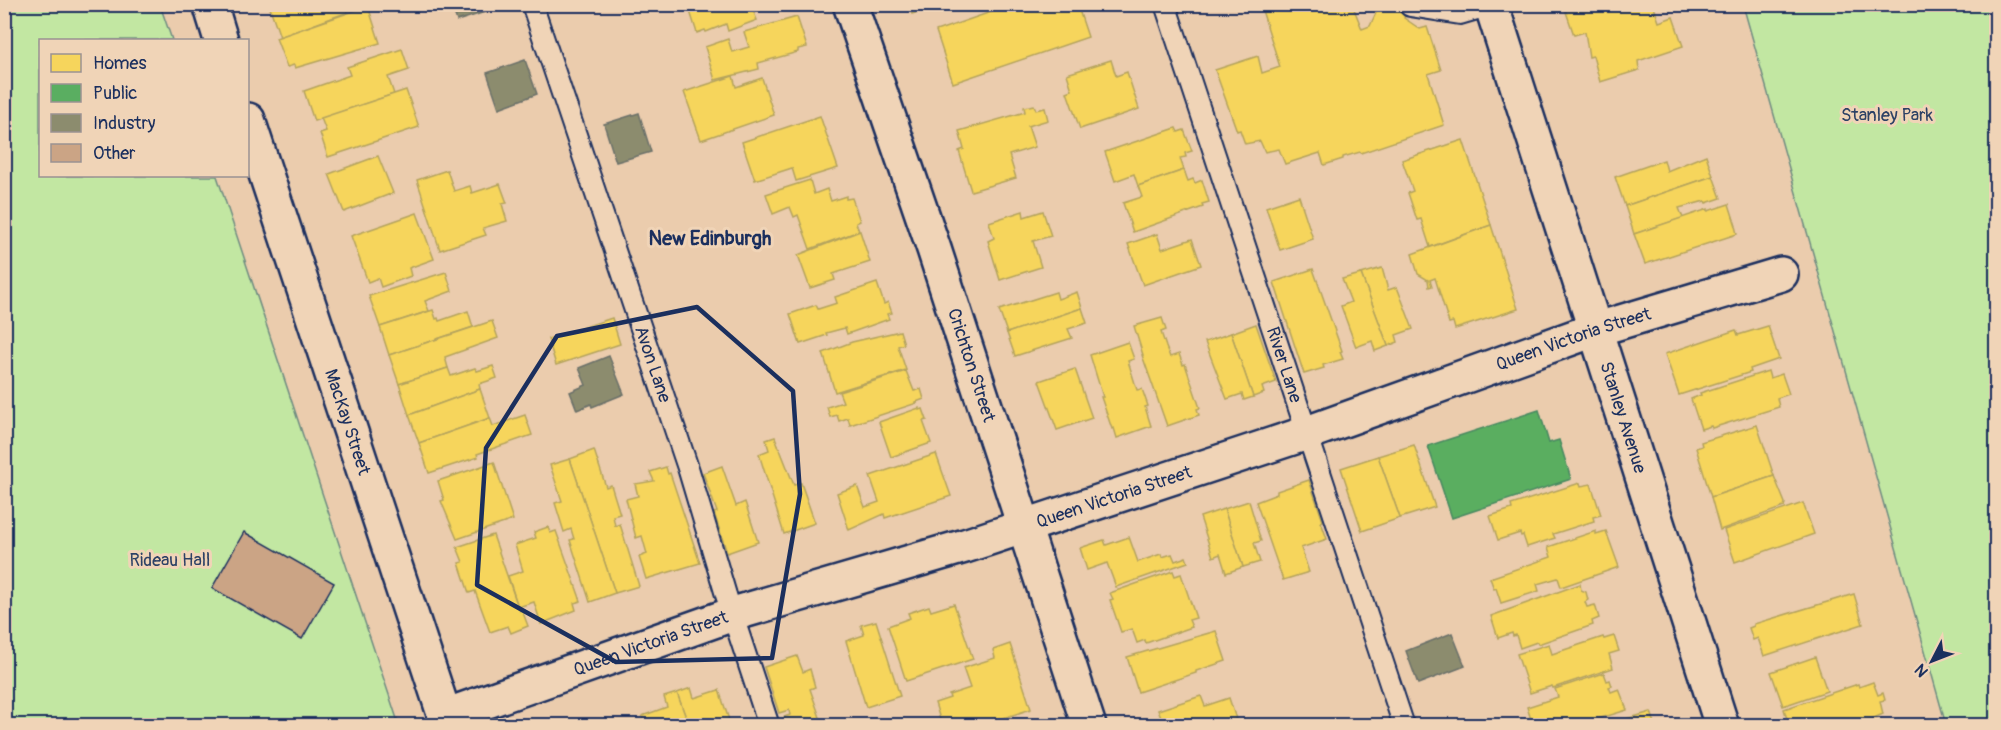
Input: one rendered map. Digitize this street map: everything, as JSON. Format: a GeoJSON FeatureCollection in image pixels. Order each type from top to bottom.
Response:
{"type":"FeatureCollection","features":[{"type":"Feature","properties":{"kind":"street"},"geometry":{"type":"LineString","coordinates":[[210,4],[221,39]]}},
{"type":"Feature","properties":{"kind":"street","name":"Crichton Street"},"geometry":{"type":"LineString","coordinates":[[850,4],[934,249],[1089,726]]}},
{"type":"Feature","properties":{"kind":"street","name":"Stanley Avenue"},"geometry":{"type":"LineString","coordinates":[[1491,5],[1722,726]]}},
{"type":"Feature","properties":{"kind":"street","name":"MacKay Street"},"geometry":{"type":"LineString","coordinates":[[249,123],[446,721]]}},
{"type":"Feature","properties":{"kind":"street","name":"Queen Victoria Street"},"geometry":{"type":"LineString","coordinates":[[446,721],[733,614],[965,546],[1307,433],[1594,330],[1781,274]]}},
{"type":"Feature","properties":{"kind":"lane","name":"Avon Lane"},"geometry":{"type":"LineString","coordinates":[[532,4],[685,459],[769,726]]}},
{"type":"Feature","properties":{"kind":"lane","name":"River Lane"},"geometry":{"type":"LineString","coordinates":[[1165,4],[1404,726]]}},
{"type":"Feature","properties":{"kind":"lane"},"geometry":{"type":"LineString","coordinates":[[1410,6],[1460,14],[1491,5]]}},
{"type":"Feature","properties":{"kind":"highlighted area"},"geometry":{"type":"Polygon","coordinates":[[[697,307],[793,391],[800,494],[772,658],[616,662],[477,585],[486,448],[557,336],[697,307]]]}},
{"type":"Feature","properties":{"kind":"green space","name":"Rideau Hall"},"geometry":{"type":"Polygon","coordinates":[[[4,5],[160,5],[172,39],[39,39],[39,177],[217,177],[399,725],[5,725],[4,5]]]}},
{"type":"Feature","properties":{"kind":"green space","name":"Stanley Park"},"geometry":{"type":"Polygon","coordinates":[[[1743,5],[1996,5],[1996,725],[1946,725],[1743,5]]]}},
{"type":"Feature","properties":{"kind":"building: Homes"},"geometry":{"type":"Polygon","coordinates":[[[280,4],[345,4],[348,12],[280,37],[270,8],[280,4]]]}},
{"type":"Feature","properties":{"kind":"building: Homes"},"geometry":{"type":"Polygon","coordinates":[[[764,4],[765,6],[753,10],[757,20],[728,31],[726,24],[697,33],[688,5],[764,4]]]}},
{"type":"Feature","properties":{"kind":"building: Homes"},"geometry":{"type":"Polygon","coordinates":[[[909,4],[942,4],[912,14],[909,4]]]}},
{"type":"Feature","properties":{"kind":"building: Homes"},"geometry":{"type":"Polygon","coordinates":[[[1014,4],[1077,4],[1088,37],[953,83],[936,31],[1014,4]]]}},
{"type":"Feature","properties":{"kind":"building: Homes"},"geometry":{"type":"Polygon","coordinates":[[[1260,4],[1352,4],[1362,29],[1370,26],[1380,4],[1410,4],[1404,18],[1420,29],[1427,27],[1441,70],[1428,74],[1444,125],[1324,165],[1320,153],[1285,164],[1279,149],[1265,152],[1260,141],[1245,144],[1240,130],[1237,131],[1215,70],[1258,56],[1262,73],[1280,67],[1260,4]]]}},
{"type":"Feature","properties":{"kind":"building: Homes"},"geometry":{"type":"Polygon","coordinates":[[[1567,4],[1653,4],[1659,22],[1673,17],[1683,46],[1638,61],[1639,70],[1600,82],[1593,56],[1589,57],[1585,32],[1574,35],[1564,6],[1567,4]]]}},
{"type":"Feature","properties":{"kind":"building: Homes"},"geometry":{"type":"Polygon","coordinates":[[[368,6],[380,43],[295,68],[294,65],[287,67],[276,38],[368,6]]]}},
{"type":"Feature","properties":{"kind":"building: Homes"},"geometry":{"type":"Polygon","coordinates":[[[797,17],[807,47],[798,49],[798,52],[758,63],[759,69],[715,80],[705,47],[728,39],[732,52],[749,47],[744,32],[797,17]]]}},
{"type":"Feature","properties":{"kind":"building: Homes"},"geometry":{"type":"Polygon","coordinates":[[[402,49],[409,70],[388,77],[394,94],[314,121],[304,91],[350,75],[347,67],[402,49]]]}},
{"type":"Feature","properties":{"kind":"building: Homes"},"geometry":{"type":"Polygon","coordinates":[[[1111,60],[1116,76],[1127,72],[1139,109],[1080,129],[1067,92],[1072,90],[1067,74],[1111,60]]]}},
{"type":"Feature","properties":{"kind":"building: Homes"},"geometry":{"type":"Polygon","coordinates":[[[733,76],[736,87],[762,78],[774,115],[701,140],[684,92],[733,76]]]}},
{"type":"Feature","properties":{"kind":"building: Homes"},"geometry":{"type":"Polygon","coordinates":[[[406,90],[419,127],[328,157],[320,133],[326,131],[321,118],[406,90]]]}},
{"type":"Feature","properties":{"kind":"building: Homes"},"geometry":{"type":"Polygon","coordinates":[[[1034,105],[1036,110],[1045,108],[1048,120],[1028,126],[1035,147],[1009,155],[1016,178],[971,191],[959,151],[964,149],[959,131],[1025,112],[1024,107],[1034,105]]]}},
{"type":"Feature","properties":{"kind":"building: Homes"},"geometry":{"type":"Polygon","coordinates":[[[820,116],[838,168],[796,181],[792,168],[755,180],[742,142],[820,116]]]}},
{"type":"Feature","properties":{"kind":"building: Homes"},"geometry":{"type":"Polygon","coordinates":[[[1176,128],[1178,132],[1184,130],[1192,151],[1185,153],[1186,157],[1180,158],[1184,170],[1138,186],[1134,174],[1115,181],[1105,152],[1176,128]]]}},
{"type":"Feature","properties":{"kind":"building: Homes"},"geometry":{"type":"Polygon","coordinates":[[[1463,140],[1491,225],[1430,247],[1421,219],[1417,220],[1408,193],[1413,191],[1402,160],[1463,140]]]}},
{"type":"Feature","properties":{"kind":"building: Homes"},"geometry":{"type":"Polygon","coordinates":[[[1706,155],[1713,176],[1625,206],[1615,177],[1664,160],[1667,171],[1706,155]]]}},
{"type":"Feature","properties":{"kind":"building: Homes"},"geometry":{"type":"Polygon","coordinates":[[[378,156],[393,193],[344,212],[329,174],[378,156]]]}},
{"type":"Feature","properties":{"kind":"building: Homes"},"geometry":{"type":"Polygon","coordinates":[[[447,170],[454,191],[470,186],[472,193],[500,184],[507,203],[502,204],[507,221],[483,228],[486,235],[440,250],[417,180],[447,170]]]}},
{"type":"Feature","properties":{"kind":"building: Homes"},"geometry":{"type":"Polygon","coordinates":[[[1184,170],[1188,181],[1193,179],[1195,183],[1202,180],[1209,202],[1202,204],[1203,207],[1133,232],[1123,203],[1142,197],[1138,186],[1184,170]]]}},
{"type":"Feature","properties":{"kind":"building: Homes"},"geometry":{"type":"Polygon","coordinates":[[[1713,176],[1721,198],[1679,208],[1683,218],[1634,234],[1625,206],[1713,176]]]}},
{"type":"Feature","properties":{"kind":"building: Homes"},"geometry":{"type":"Polygon","coordinates":[[[810,180],[814,194],[827,189],[831,201],[846,196],[846,199],[852,198],[860,221],[856,223],[859,231],[810,249],[798,215],[794,217],[790,207],[773,214],[766,194],[810,180]]]}},
{"type":"Feature","properties":{"kind":"building: Homes"},"geometry":{"type":"Polygon","coordinates":[[[1299,196],[1313,239],[1280,250],[1266,207],[1299,196]]]}},
{"type":"Feature","properties":{"kind":"building: Homes"},"geometry":{"type":"Polygon","coordinates":[[[1729,204],[1737,234],[1645,264],[1634,234],[1729,204]]]}},
{"type":"Feature","properties":{"kind":"building: Homes"},"geometry":{"type":"Polygon","coordinates":[[[1023,211],[1024,217],[1043,211],[1051,236],[1033,241],[1041,267],[1000,280],[988,241],[994,238],[989,222],[1023,211]]]}},
{"type":"Feature","properties":{"kind":"building: Homes"},"geometry":{"type":"Polygon","coordinates":[[[417,213],[434,259],[409,268],[411,276],[381,287],[378,278],[368,282],[351,236],[417,213]]]}},
{"type":"Feature","properties":{"kind":"building: Homes"},"geometry":{"type":"Polygon","coordinates":[[[1491,225],[1518,309],[1455,329],[1453,322],[1449,323],[1435,278],[1430,280],[1432,286],[1429,287],[1428,280],[1418,274],[1412,254],[1491,225]]]}},
{"type":"Feature","properties":{"kind":"building: Homes"},"geometry":{"type":"Polygon","coordinates":[[[860,231],[870,262],[833,274],[835,280],[810,288],[798,255],[860,231]]]}},
{"type":"Feature","properties":{"kind":"building: Homes"},"geometry":{"type":"Polygon","coordinates":[[[1157,234],[1162,249],[1192,239],[1201,265],[1143,285],[1128,244],[1157,234]]]}},
{"type":"Feature","properties":{"kind":"building: Homes"},"geometry":{"type":"Polygon","coordinates":[[[1382,268],[1388,290],[1397,287],[1413,329],[1396,335],[1398,342],[1388,346],[1361,274],[1382,268]]]}},
{"type":"Feature","properties":{"kind":"building: Homes"},"geometry":{"type":"Polygon","coordinates":[[[1313,269],[1343,359],[1304,374],[1274,282],[1313,269]]]}},
{"type":"Feature","properties":{"kind":"building: Homes"},"geometry":{"type":"Polygon","coordinates":[[[446,272],[452,291],[425,301],[429,311],[380,327],[369,296],[446,272]]]}},
{"type":"Feature","properties":{"kind":"building: Homes"},"geometry":{"type":"Polygon","coordinates":[[[1361,274],[1388,346],[1375,351],[1372,341],[1356,347],[1341,306],[1351,302],[1342,279],[1361,274]]]}},
{"type":"Feature","properties":{"kind":"building: Homes"},"geometry":{"type":"Polygon","coordinates":[[[877,283],[884,304],[888,302],[892,313],[887,314],[889,319],[847,334],[845,328],[826,333],[827,335],[800,344],[790,314],[816,305],[818,309],[837,303],[835,297],[877,283]]]}},
{"type":"Feature","properties":{"kind":"building: Homes"},"geometry":{"type":"Polygon","coordinates":[[[1056,292],[1058,299],[1077,292],[1082,308],[1007,333],[999,310],[1056,292]]]}},
{"type":"Feature","properties":{"kind":"building: Homes"},"geometry":{"type":"Polygon","coordinates":[[[1082,308],[1087,323],[1068,329],[1072,338],[1015,356],[1007,333],[1082,308]]]}},
{"type":"Feature","properties":{"kind":"building: Homes"},"geometry":{"type":"Polygon","coordinates":[[[433,310],[439,321],[468,311],[473,327],[389,355],[380,327],[433,310]]]}},
{"type":"Feature","properties":{"kind":"building: Homes"},"geometry":{"type":"Polygon","coordinates":[[[612,318],[620,344],[556,365],[548,339],[612,318]]]}},
{"type":"Feature","properties":{"kind":"building: Homes"},"geometry":{"type":"Polygon","coordinates":[[[1162,318],[1166,330],[1161,332],[1170,357],[1179,354],[1183,365],[1185,364],[1200,408],[1197,409],[1199,415],[1167,426],[1134,326],[1162,318]]]}},
{"type":"Feature","properties":{"kind":"building: Homes"},"geometry":{"type":"Polygon","coordinates":[[[492,321],[498,338],[445,357],[448,368],[399,384],[389,355],[492,321]]]}},
{"type":"Feature","properties":{"kind":"building: Homes"},"geometry":{"type":"Polygon","coordinates":[[[1256,324],[1276,382],[1262,387],[1264,393],[1253,397],[1231,333],[1256,324]]]}},
{"type":"Feature","properties":{"kind":"building: Homes"},"geometry":{"type":"Polygon","coordinates":[[[1768,326],[1779,359],[1750,369],[1751,372],[1679,395],[1665,354],[1736,330],[1738,335],[1768,326]]]}},
{"type":"Feature","properties":{"kind":"building: Homes"},"geometry":{"type":"Polygon","coordinates":[[[900,331],[904,344],[898,346],[906,370],[835,392],[823,353],[852,342],[900,331]]]}},
{"type":"Feature","properties":{"kind":"building: Homes"},"geometry":{"type":"Polygon","coordinates":[[[1231,333],[1253,397],[1244,400],[1242,394],[1227,399],[1205,342],[1231,333]]]}},
{"type":"Feature","properties":{"kind":"building: Homes"},"geometry":{"type":"Polygon","coordinates":[[[1128,342],[1134,359],[1128,361],[1137,390],[1142,389],[1148,406],[1145,407],[1151,426],[1117,438],[1101,397],[1103,397],[1090,355],[1128,342]]]}},
{"type":"Feature","properties":{"kind":"building: Homes"},"geometry":{"type":"Polygon","coordinates":[[[493,366],[497,378],[479,384],[480,389],[409,415],[399,384],[448,368],[451,376],[475,368],[477,371],[493,366]]]}},
{"type":"Feature","properties":{"kind":"building: Homes"},"geometry":{"type":"Polygon","coordinates":[[[1075,369],[1092,418],[1057,430],[1039,381],[1075,369]]]}},
{"type":"Feature","properties":{"kind":"building: Homes"},"geometry":{"type":"Polygon","coordinates":[[[906,371],[914,391],[921,389],[924,399],[850,425],[848,418],[839,421],[837,415],[830,417],[827,407],[843,402],[839,392],[906,371]]]}},
{"type":"Feature","properties":{"kind":"building: Homes"},"geometry":{"type":"Polygon","coordinates":[[[1768,371],[1770,378],[1782,374],[1789,394],[1777,398],[1779,407],[1712,428],[1711,426],[1701,429],[1691,399],[1701,395],[1700,393],[1768,371]]]}},
{"type":"Feature","properties":{"kind":"building: Homes"},"geometry":{"type":"Polygon","coordinates":[[[480,389],[490,418],[419,443],[409,415],[480,389]]]}},
{"type":"Feature","properties":{"kind":"building: Homes"},"geometry":{"type":"Polygon","coordinates":[[[919,408],[919,410],[923,409],[927,420],[923,421],[931,443],[891,457],[879,422],[919,408]]]}},
{"type":"Feature","properties":{"kind":"building: Homes"},"geometry":{"type":"Polygon","coordinates":[[[525,415],[532,435],[477,454],[478,457],[429,473],[419,443],[490,418],[493,426],[525,415]]]}},
{"type":"Feature","properties":{"kind":"building: Homes"},"geometry":{"type":"Polygon","coordinates":[[[1757,425],[1774,476],[1711,497],[1696,448],[1702,446],[1701,442],[1757,425]]]}},
{"type":"Feature","properties":{"kind":"building: Homes"},"geometry":{"type":"Polygon","coordinates":[[[775,437],[794,485],[801,483],[815,523],[784,534],[759,454],[769,450],[766,440],[775,437]]]}},
{"type":"Feature","properties":{"kind":"building: Homes"},"geometry":{"type":"Polygon","coordinates":[[[1414,445],[1435,507],[1400,518],[1378,456],[1414,445]]]}},
{"type":"Feature","properties":{"kind":"building: Homes"},"geometry":{"type":"Polygon","coordinates":[[[594,450],[606,487],[611,485],[620,514],[613,516],[615,526],[620,524],[639,586],[615,593],[570,459],[594,450]]]}},
{"type":"Feature","properties":{"kind":"building: Homes"},"geometry":{"type":"Polygon","coordinates":[[[936,454],[951,496],[885,518],[884,514],[849,530],[837,493],[857,486],[865,507],[879,502],[870,476],[936,454]]]}},
{"type":"Feature","properties":{"kind":"building: Homes"},"geometry":{"type":"Polygon","coordinates":[[[1378,456],[1400,518],[1362,531],[1341,468],[1378,456]]]}},
{"type":"Feature","properties":{"kind":"building: Homes"},"geometry":{"type":"Polygon","coordinates":[[[570,459],[615,593],[590,602],[570,540],[574,539],[571,529],[564,532],[555,503],[562,501],[550,465],[570,459]]]}},
{"type":"Feature","properties":{"kind":"building: Homes"},"geometry":{"type":"Polygon","coordinates":[[[494,462],[513,520],[457,539],[441,501],[444,500],[438,481],[494,462]]]}},
{"type":"Feature","properties":{"kind":"building: Homes"},"geometry":{"type":"Polygon","coordinates":[[[722,466],[736,506],[745,502],[758,542],[727,553],[714,513],[717,512],[703,473],[722,466]]]}},
{"type":"Feature","properties":{"kind":"building: Homes"},"geometry":{"type":"Polygon","coordinates":[[[666,467],[700,563],[646,579],[639,557],[647,554],[642,536],[636,538],[626,499],[638,496],[635,484],[654,481],[650,472],[666,467]]]}},
{"type":"Feature","properties":{"kind":"building: Homes"},"geometry":{"type":"Polygon","coordinates":[[[1774,476],[1785,503],[1784,507],[1720,530],[1711,497],[1774,476]]]}},
{"type":"Feature","properties":{"kind":"building: Homes"},"geometry":{"type":"Polygon","coordinates":[[[1309,480],[1327,539],[1301,548],[1309,572],[1283,580],[1256,502],[1277,494],[1277,491],[1309,480]]]}},
{"type":"Feature","properties":{"kind":"building: Homes"},"geometry":{"type":"Polygon","coordinates":[[[1580,483],[1581,486],[1591,484],[1601,515],[1593,517],[1594,521],[1553,534],[1555,538],[1527,547],[1520,533],[1498,540],[1490,516],[1512,509],[1511,505],[1580,483]]]}},
{"type":"Feature","properties":{"kind":"building: Homes"},"geometry":{"type":"Polygon","coordinates":[[[1249,501],[1261,541],[1254,543],[1260,562],[1243,567],[1224,509],[1249,501]]]}},
{"type":"Feature","properties":{"kind":"building: Homes"},"geometry":{"type":"Polygon","coordinates":[[[1803,503],[1814,534],[1735,562],[1724,530],[1803,503]]]}},
{"type":"Feature","properties":{"kind":"building: Homes"},"geometry":{"type":"Polygon","coordinates":[[[1224,509],[1243,567],[1226,573],[1220,554],[1213,557],[1200,517],[1224,509]]]}},
{"type":"Feature","properties":{"kind":"building: Homes"},"geometry":{"type":"Polygon","coordinates":[[[548,527],[550,533],[556,531],[581,601],[574,603],[576,610],[541,624],[534,602],[518,607],[508,576],[523,571],[515,545],[536,538],[534,532],[548,527]]]}},
{"type":"Feature","properties":{"kind":"building: Homes"},"geometry":{"type":"Polygon","coordinates":[[[1596,531],[1596,534],[1606,531],[1619,567],[1561,587],[1558,578],[1537,584],[1539,591],[1501,603],[1490,578],[1551,557],[1548,547],[1596,531]]]}},
{"type":"Feature","properties":{"kind":"building: Homes"},"geometry":{"type":"Polygon","coordinates":[[[493,535],[518,607],[520,611],[522,610],[528,626],[511,633],[508,626],[490,632],[475,591],[469,593],[459,563],[463,562],[457,547],[493,535]]]}},
{"type":"Feature","properties":{"kind":"building: Homes"},"geometry":{"type":"Polygon","coordinates":[[[1129,537],[1138,562],[1161,554],[1162,557],[1172,554],[1175,561],[1186,557],[1188,562],[1116,587],[1107,563],[1087,570],[1080,548],[1104,540],[1106,545],[1129,537]]]}},
{"type":"Feature","properties":{"kind":"building: Homes"},"geometry":{"type":"Polygon","coordinates":[[[1173,571],[1175,576],[1181,574],[1196,618],[1189,620],[1192,627],[1146,643],[1145,640],[1137,643],[1132,629],[1121,632],[1110,600],[1113,599],[1110,593],[1173,571]]]}},
{"type":"Feature","properties":{"kind":"building: Homes"},"geometry":{"type":"Polygon","coordinates":[[[1580,584],[1581,590],[1586,592],[1587,607],[1595,605],[1599,618],[1592,621],[1593,625],[1520,648],[1516,635],[1513,636],[1512,633],[1498,638],[1491,616],[1580,584]]]}},
{"type":"Feature","properties":{"kind":"building: Homes"},"geometry":{"type":"Polygon","coordinates":[[[1854,594],[1863,624],[1764,656],[1758,638],[1753,640],[1749,628],[1754,624],[1854,594]]]}},
{"type":"Feature","properties":{"kind":"building: Homes"},"geometry":{"type":"Polygon","coordinates":[[[954,604],[973,659],[906,681],[888,626],[910,618],[908,613],[929,606],[931,611],[954,604]]]}},
{"type":"Feature","properties":{"kind":"building: Homes"},"geometry":{"type":"Polygon","coordinates":[[[876,621],[900,696],[866,707],[846,641],[864,635],[861,625],[876,621]]]}},
{"type":"Feature","properties":{"kind":"building: Homes"},"geometry":{"type":"Polygon","coordinates":[[[1216,631],[1226,661],[1138,692],[1127,657],[1216,631]]]}},
{"type":"Feature","properties":{"kind":"building: Homes"},"geometry":{"type":"Polygon","coordinates":[[[1614,636],[1619,651],[1609,654],[1613,668],[1553,688],[1552,686],[1530,693],[1517,654],[1549,644],[1552,654],[1603,637],[1604,639],[1614,636]]]}},
{"type":"Feature","properties":{"kind":"building: Homes"},"geometry":{"type":"Polygon","coordinates":[[[1010,644],[1031,709],[979,726],[942,726],[935,703],[950,698],[949,695],[970,688],[963,668],[995,658],[993,650],[1010,644]]]}},
{"type":"Feature","properties":{"kind":"building: Homes"},"geometry":{"type":"Polygon","coordinates":[[[797,656],[803,672],[810,669],[815,687],[810,689],[823,726],[787,726],[784,717],[790,715],[789,710],[779,713],[764,667],[797,656]]]}},
{"type":"Feature","properties":{"kind":"building: Homes"},"geometry":{"type":"Polygon","coordinates":[[[1815,657],[1827,691],[1783,706],[1771,672],[1815,657]]]}},
{"type":"Feature","properties":{"kind":"building: Homes"},"geometry":{"type":"Polygon","coordinates":[[[1604,673],[1607,681],[1610,680],[1611,692],[1619,689],[1627,710],[1591,721],[1591,724],[1586,726],[1533,726],[1527,707],[1558,697],[1555,689],[1604,673]]]}},
{"type":"Feature","properties":{"kind":"building: Homes"},"geometry":{"type":"Polygon","coordinates":[[[1873,682],[1878,695],[1883,693],[1885,700],[1880,701],[1883,714],[1856,726],[1789,726],[1784,709],[1858,684],[1859,687],[1873,682]]]}},
{"type":"Feature","properties":{"kind":"building: Homes"},"geometry":{"type":"Polygon","coordinates":[[[691,688],[694,698],[719,690],[731,726],[689,726],[677,693],[691,688]]]}},
{"type":"Feature","properties":{"kind":"building: Homes"},"geometry":{"type":"Polygon","coordinates":[[[677,693],[689,726],[645,726],[642,716],[667,707],[664,697],[677,693]]]}},
{"type":"Feature","properties":{"kind":"building: Homes"},"geometry":{"type":"Polygon","coordinates":[[[1201,696],[1205,706],[1229,698],[1236,719],[1215,726],[1164,726],[1158,710],[1201,696]]]}},
{"type":"Feature","properties":{"kind":"building: Homes"},"geometry":{"type":"Polygon","coordinates":[[[1651,712],[1656,726],[1613,726],[1612,723],[1651,712]]]}},
{"type":"Feature","properties":{"kind":"building: Homes"},"geometry":{"type":"Polygon","coordinates":[[[1236,719],[1238,726],[1215,726],[1236,719]]]}},
{"type":"Feature","properties":{"kind":"building: Public"},"geometry":{"type":"Polygon","coordinates":[[[1539,410],[1549,443],[1559,440],[1571,479],[1452,518],[1428,446],[1539,410]]]}},
{"type":"Feature","properties":{"kind":"building: Industry"},"geometry":{"type":"Polygon","coordinates":[[[451,4],[504,4],[504,6],[457,21],[451,4]]]}},
{"type":"Feature","properties":{"kind":"building: Industry"},"geometry":{"type":"Polygon","coordinates":[[[525,60],[537,94],[499,108],[487,73],[525,60]]]}},
{"type":"Feature","properties":{"kind":"building: Industry"},"geometry":{"type":"Polygon","coordinates":[[[639,113],[651,152],[616,162],[604,124],[639,113]]]}},
{"type":"Feature","properties":{"kind":"building: Industry"},"geometry":{"type":"Polygon","coordinates":[[[609,356],[624,394],[592,407],[591,404],[577,410],[570,392],[586,385],[579,368],[609,356]]]}},
{"type":"Feature","properties":{"kind":"building: Industry"},"geometry":{"type":"Polygon","coordinates":[[[1452,633],[1465,666],[1418,684],[1406,651],[1452,633]]]}},
{"type":"Feature","properties":{"kind":"building: Other"},"geometry":{"type":"Polygon","coordinates":[[[244,532],[334,583],[302,639],[212,588],[244,532]]]}},
{"type":"Feature","properties":{"kind":"district","name":"New Edinburgh"},"geometry":{"type":"Point","coordinates":[710,238]}}]}
